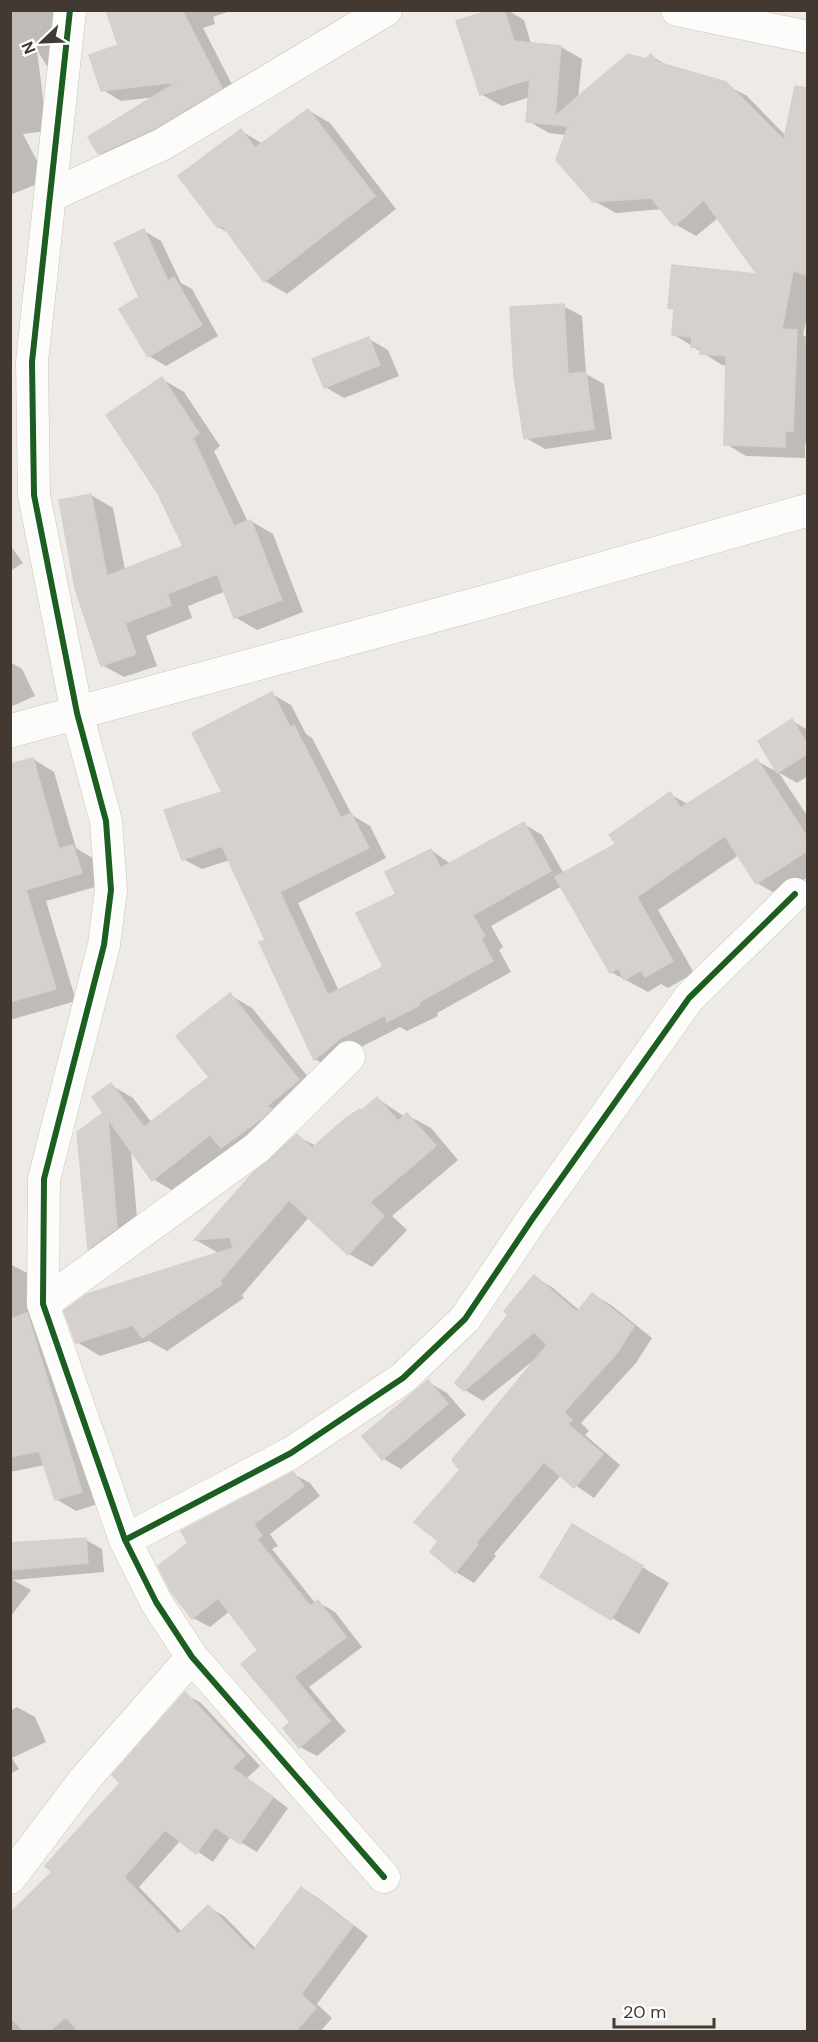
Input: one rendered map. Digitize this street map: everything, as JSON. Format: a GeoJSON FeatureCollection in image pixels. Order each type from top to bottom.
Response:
{"type":"FeatureCollection","features":[{"type":"Feature","properties":{"kind":"street"},"geometry":{"type":"LineString","coordinates":[[70,10],[32,362],[34,495],[77,713],[106,821],[111,890],[104,945],[44,1179],[43,1304],[125,1540],[156,1602],[192,1657],[384,1877]]}},
{"type":"Feature","properties":{"kind":"street"},"geometry":{"type":"LineString","coordinates":[[50,196],[163,144],[386,10]]}},
{"type":"Feature","properties":{"kind":"street"},"geometry":{"type":"LineString","coordinates":[[677,10],[807,37]]}},
{"type":"Feature","properties":{"kind":"street"},"geometry":{"type":"LineString","coordinates":[[10,467],[34,495]]}},
{"type":"Feature","properties":{"kind":"street"},"geometry":{"type":"LineString","coordinates":[[10,731],[499,598],[807,510]]}},
{"type":"Feature","properties":{"kind":"street"},"geometry":{"type":"LineString","coordinates":[[125,1540],[291,1453],[404,1378],[465,1319],[532,1218],[689,998],[795,894]]}},
{"type":"Feature","properties":{"kind":"street"},"geometry":{"type":"LineString","coordinates":[[43,1304],[256,1148],[349,1057]]}},
{"type":"Feature","properties":{"kind":"street"},"geometry":{"type":"LineString","coordinates":[[10,1878],[85,1779],[192,1657]]}},
{"type":"Feature","properties":{"kind":"building"},"geometry":{"type":"Polygon","coordinates":[[[106,10],[182,10],[222,88],[155,128],[98,154],[88,137],[177,82],[101,91],[89,55],[118,45],[106,10]]]}},
{"type":"Feature","properties":{"kind":"building"},"geometry":{"type":"Polygon","coordinates":[[[491,10],[504,10],[514,41],[561,46],[555,116],[628,54],[645,59],[651,54],[657,62],[726,82],[784,140],[795,86],[807,88],[807,275],[793,271],[782,329],[797,330],[793,432],[785,431],[785,447],[724,445],[726,356],[700,354],[700,348],[691,347],[692,337],[672,335],[674,309],[668,308],[672,265],[757,274],[704,200],[674,226],[651,198],[593,202],[556,160],[568,126],[526,122],[530,79],[480,95],[456,21],[491,10]]]}},
{"type":"Feature","properties":{"kind":"building"},"geometry":{"type":"Polygon","coordinates":[[[308,109],[375,196],[264,282],[222,225],[218,228],[178,176],[241,129],[255,148],[308,109]]]}},
{"type":"Feature","properties":{"kind":"building"},"geometry":{"type":"Polygon","coordinates":[[[144,229],[168,281],[174,277],[202,325],[148,357],[119,309],[139,297],[114,243],[144,229]]]}},
{"type":"Feature","properties":{"kind":"building"},"geometry":{"type":"Polygon","coordinates":[[[564,304],[568,374],[586,372],[594,429],[524,439],[514,377],[510,307],[564,304]]]}},
{"type":"Feature","properties":{"kind":"building"},"geometry":{"type":"Polygon","coordinates":[[[369,337],[380,365],[324,388],[312,359],[369,337]]]}},
{"type":"Feature","properties":{"kind":"building"},"geometry":{"type":"Polygon","coordinates":[[[162,377],[199,433],[193,438],[234,526],[251,520],[282,600],[234,618],[217,574],[167,594],[171,605],[125,623],[136,654],[101,666],[75,588],[59,500],[91,494],[107,576],[183,546],[157,492],[106,415],[162,377]]]}},
{"type":"Feature","properties":{"kind":"building"},"geometry":{"type":"Polygon","coordinates":[[[272,692],[290,727],[294,725],[341,818],[351,813],[369,848],[280,892],[328,995],[383,967],[356,913],[396,894],[385,872],[431,849],[441,868],[524,822],[551,871],[473,915],[485,936],[481,939],[493,961],[387,1022],[385,1015],[341,1038],[314,1060],[259,942],[265,940],[222,846],[182,860],[164,810],[222,792],[192,733],[272,692]]]}},
{"type":"Feature","properties":{"kind":"building"},"geometry":{"type":"Polygon","coordinates":[[[792,719],[807,744],[807,754],[777,773],[758,741],[792,719]]]}},
{"type":"Feature","properties":{"kind":"building"},"geometry":{"type":"Polygon","coordinates":[[[33,758],[59,849],[73,845],[82,873],[26,890],[56,989],[10,1002],[10,764],[33,758]]]}},
{"type":"Feature","properties":{"kind":"building"},"geometry":{"type":"Polygon","coordinates":[[[757,759],[807,837],[807,851],[756,884],[725,836],[637,897],[673,961],[645,977],[641,970],[624,980],[618,968],[610,973],[555,877],[616,844],[609,835],[670,792],[681,808],[757,759]]]}},
{"type":"Feature","properties":{"kind":"building"},"geometry":{"type":"Polygon","coordinates":[[[230,993],[299,1080],[267,1106],[271,1109],[262,1118],[221,1148],[210,1135],[152,1181],[108,1119],[117,1228],[88,1249],[77,1132],[103,1113],[92,1097],[111,1083],[144,1127],[209,1077],[176,1036],[230,993]]]}},
{"type":"Feature","properties":{"kind":"building"},"geometry":{"type":"Polygon","coordinates":[[[377,1097],[398,1121],[407,1113],[436,1146],[370,1202],[384,1216],[348,1255],[289,1200],[220,1281],[222,1284],[142,1338],[133,1325],[76,1343],[64,1311],[87,1294],[233,1248],[230,1237],[194,1240],[251,1175],[297,1134],[312,1148],[347,1117],[360,1109],[361,1111],[377,1097]]]}},
{"type":"Feature","properties":{"kind":"building"},"geometry":{"type":"Polygon","coordinates":[[[534,1275],[577,1312],[592,1293],[634,1326],[617,1353],[564,1412],[572,1420],[568,1424],[603,1454],[574,1488],[544,1462],[476,1543],[478,1545],[455,1573],[430,1552],[438,1541],[414,1522],[460,1470],[452,1460],[547,1345],[534,1332],[464,1391],[455,1383],[508,1315],[504,1311],[534,1275]]]}},
{"type":"Feature","properties":{"kind":"building"},"geometry":{"type":"Polygon","coordinates":[[[27,1313],[82,1492],[55,1500],[39,1451],[10,1457],[10,1319],[27,1313]]]}},
{"type":"Feature","properties":{"kind":"building"},"geometry":{"type":"Polygon","coordinates":[[[428,1380],[448,1404],[382,1460],[362,1436],[428,1380]]]}},
{"type":"Feature","properties":{"kind":"building"},"geometry":{"type":"Polygon","coordinates":[[[293,1472],[304,1486],[254,1524],[262,1536],[257,1539],[310,1606],[318,1600],[346,1637],[294,1677],[330,1721],[299,1748],[283,1728],[290,1722],[241,1664],[258,1650],[218,1598],[192,1619],[172,1593],[158,1566],[188,1543],[181,1531],[293,1472]]]}},
{"type":"Feature","properties":{"kind":"building"},"geometry":{"type":"Polygon","coordinates":[[[572,1524],[643,1566],[611,1620],[540,1577],[572,1524]]]}},
{"type":"Feature","properties":{"kind":"building"},"geometry":{"type":"Polygon","coordinates":[[[86,1538],[88,1563],[10,1570],[10,1543],[86,1538]]]}},
{"type":"Feature","properties":{"kind":"building"},"geometry":{"type":"Polygon","coordinates":[[[185,1692],[245,1756],[232,1768],[273,1797],[240,1844],[215,1827],[196,1854],[165,1830],[124,1877],[178,1934],[208,1905],[253,1951],[301,1887],[353,1926],[301,1994],[316,2008],[296,2031],[78,2031],[66,2017],[49,2031],[24,2031],[10,2017],[10,1913],[52,1872],[45,1866],[120,1783],[112,1775],[185,1692]]]}},
{"type":"Feature","properties":{"kind":"cycle path"},"geometry":{"type":"LineString","coordinates":[[70,10],[32,362],[34,495],[77,713],[106,821],[111,890],[104,945],[44,1179],[43,1304],[125,1540],[156,1602],[192,1657],[384,1877]]}},
{"type":"Feature","properties":{"kind":"cycle path"},"geometry":{"type":"LineString","coordinates":[[125,1540],[291,1453],[403,1378],[465,1319],[533,1218],[689,998],[795,894]]}}]}
